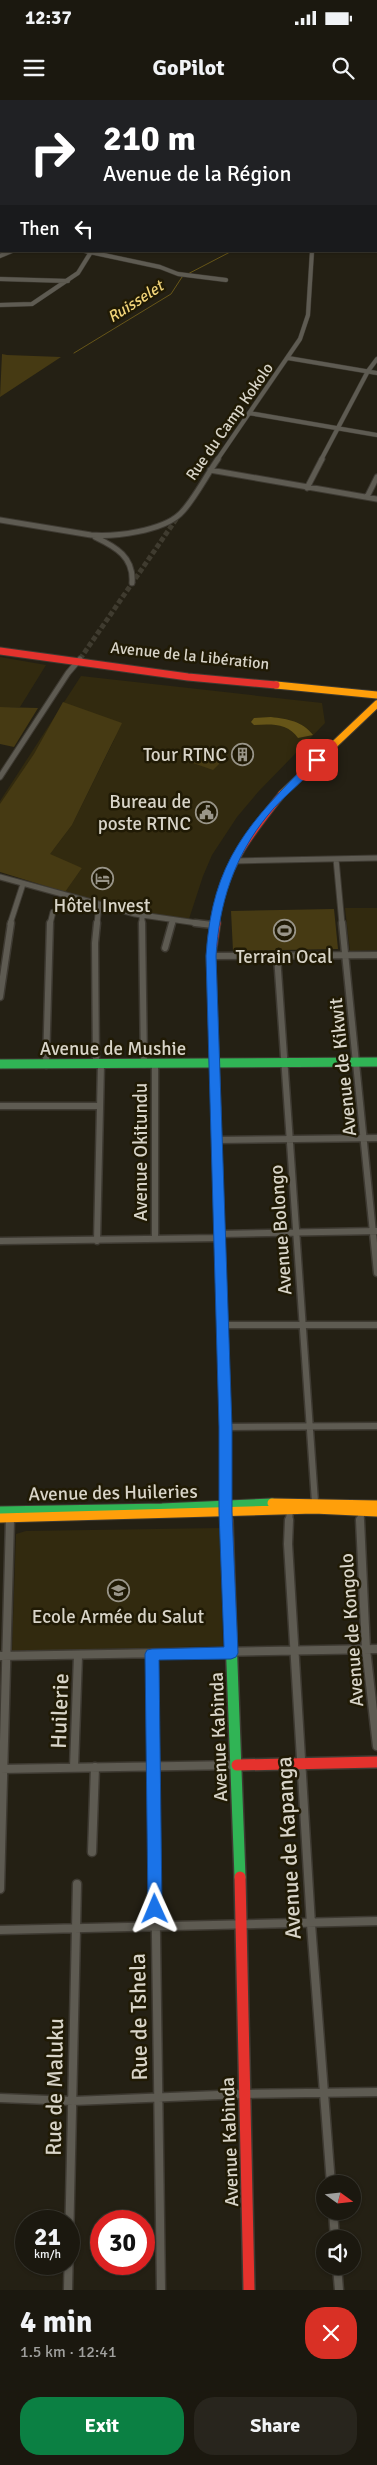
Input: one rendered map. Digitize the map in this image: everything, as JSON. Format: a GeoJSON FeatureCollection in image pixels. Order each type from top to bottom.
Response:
{"type":"FeatureCollection","features":[{"type":"Feature","properties":{"kind":"street"},"geometry":{"type":"LineString","coordinates":[[0,305],[32,304],[78,273],[91,252],[160,266],[178,274],[226,280]]}},
{"type":"Feature","properties":{"kind":"street","name":"Rue du Camp Kokolo"},"geometry":{"type":"LineString","coordinates":[[0,520],[91,535],[132,533],[170,520],[180,514],[300,339],[308,315],[312,252]]}},
{"type":"Feature","properties":{"kind":"street"},"geometry":{"type":"LineString","coordinates":[[0,278],[68,281]]}},
{"type":"Feature","properties":{"kind":"street"},"geometry":{"type":"LineString","coordinates":[[288,358],[377,373]]}},
{"type":"Feature","properties":{"kind":"street"},"geometry":{"type":"LineString","coordinates":[[307,488],[337,427],[368,371],[377,359]]}},
{"type":"Feature","properties":{"kind":"street"},"geometry":{"type":"LineString","coordinates":[[249,413],[377,435]]}},
{"type":"Feature","properties":{"kind":"street"},"geometry":{"type":"LineString","coordinates":[[210,470],[377,499]]}},
{"type":"Feature","properties":{"kind":"street"},"geometry":{"type":"LineString","coordinates":[[368,497],[377,477]]}},
{"type":"Feature","properties":{"kind":"street","name":"Rue du Camp Kokolo"},"geometry":{"type":"LineString","coordinates":[[91,535],[113,546],[128,558],[134,573],[132,584]]}},
{"type":"Feature","properties":{"kind":"street","name":"Avenue de la Libération"},"geometry":{"type":"LineString","coordinates":[[0,646],[183,671],[377,689]]}},
{"type":"Feature","properties":{"kind":"street","name":"Avenue de la Libération"},"geometry":{"type":"LineString","coordinates":[[0,651],[188,677],[377,695]]}},
{"type":"Feature","properties":{"kind":"street"},"geometry":{"type":"LineString","coordinates":[[0,777],[79,661]]}},
{"type":"Feature","properties":{"kind":"street","name":"Avenue Kabinda"},"geometry":{"type":"LineString","coordinates":[[249,2290],[236,1765],[226,1509],[226,1427],[211,956],[213,926],[222,888],[233,860],[252,829],[288,786],[375,709]]}},
{"type":"Feature","properties":{"kind":"street"},"geometry":{"type":"LineString","coordinates":[[233,860],[377,858]]}},
{"type":"Feature","properties":{"kind":"street","name":"Avenue de Kikwit"},"geometry":{"type":"LineString","coordinates":[[336,859],[355,1062],[375,1231],[377,1273]]}},
{"type":"Feature","properties":{"kind":"street"},"geometry":{"type":"LineString","coordinates":[[0,877],[142,916],[213,926]]}},
{"type":"Feature","properties":{"kind":"street"},"geometry":{"type":"LineString","coordinates":[[0,997],[10,924],[23,884]]}},
{"type":"Feature","properties":{"kind":"street"},"geometry":{"type":"LineString","coordinates":[[97,1240],[99,1064],[95,936],[99,904]]}},
{"type":"Feature","properties":{"kind":"street"},"geometry":{"type":"LineString","coordinates":[[46,1065],[49,928],[53,912]]}},
{"type":"Feature","properties":{"kind":"street"},"geometry":{"type":"LineString","coordinates":[[142,916],[144,1064]]}},
{"type":"Feature","properties":{"kind":"street"},"geometry":{"type":"LineString","coordinates":[[165,948],[173,920]]}},
{"type":"Feature","properties":{"kind":"street"},"geometry":{"type":"LineString","coordinates":[[211,956],[377,955]]}},
{"type":"Feature","properties":{"kind":"street","name":"Avenue Bolongo"},"geometry":{"type":"LineString","coordinates":[[277,956],[315,1502]]}},
{"type":"Feature","properties":{"kind":"street","name":"Avenue de Mushie"},"geometry":{"type":"LineString","coordinates":[[0,1064],[377,1062]]}},
{"type":"Feature","properties":{"kind":"street","name":"Avenue Okitundu"},"geometry":{"type":"LineString","coordinates":[[155,1064],[155,1239]]}},
{"type":"Feature","properties":{"kind":"street"},"geometry":{"type":"LineString","coordinates":[[0,1106],[99,1106]]}},
{"type":"Feature","properties":{"kind":"street"},"geometry":{"type":"LineString","coordinates":[[217,1140],[377,1138]]}},
{"type":"Feature","properties":{"kind":"street"},"geometry":{"type":"LineString","coordinates":[[0,1241],[155,1239],[295,1232],[375,1231]]}},
{"type":"Feature","properties":{"kind":"street"},"geometry":{"type":"LineString","coordinates":[[222,1324],[377,1325]]}},
{"type":"Feature","properties":{"kind":"street"},"geometry":{"type":"LineString","coordinates":[[226,1427],[377,1426]]}},
{"type":"Feature","properties":{"kind":"street","name":"Avenue des Huileries"},"geometry":{"type":"LineString","coordinates":[[0,1510],[6,1516],[226,1509],[315,1502],[377,1505]]}},
{"type":"Feature","properties":{"kind":"street","name":"Avenue des Huileries"},"geometry":{"type":"LineString","coordinates":[[226,1509],[377,1512]]}},
{"type":"Feature","properties":{"kind":"street","name":"Avenue de Kapanga"},"geometry":{"type":"LineString","coordinates":[[290,1510],[288,1544],[311,1924],[330,2175]]}},
{"type":"Feature","properties":{"kind":"street","name":"Avenue de Kongolo"},"geometry":{"type":"LineString","coordinates":[[362,1511],[360,1524],[366,1649],[377,1746]]}},
{"type":"Feature","properties":{"kind":"street"},"geometry":{"type":"LineString","coordinates":[[0,1889],[2,1656],[6,1516]]}},
{"type":"Feature","properties":{"kind":"street"},"geometry":{"type":"LineString","coordinates":[[2,1656],[377,1649]]}},
{"type":"Feature","properties":{"kind":"street","name":"Rue de Tshela"},"geometry":{"type":"LineString","coordinates":[[152,1654],[152,1765],[161,2290]]}},
{"type":"Feature","properties":{"kind":"street","name":"Huilerie"},"geometry":{"type":"LineString","coordinates":[[74,1767],[78,1656]]}},
{"type":"Feature","properties":{"kind":"street"},"geometry":{"type":"LineString","coordinates":[[2,1769],[377,1762]]}},
{"type":"Feature","properties":{"kind":"street"},"geometry":{"type":"LineString","coordinates":[[92,1852],[95,1767]]}},
{"type":"Feature","properties":{"kind":"street","name":"Rue de Maluku"},"geometry":{"type":"LineString","coordinates":[[68,2290],[77,1884]]}},
{"type":"Feature","properties":{"kind":"street"},"geometry":{"type":"LineString","coordinates":[[0,1930],[377,1921]]}},
{"type":"Feature","properties":{"kind":"street"},"geometry":{"type":"LineString","coordinates":[[0,2098],[73,2102],[243,2094],[377,2092]]}},
{"type":"Feature","properties":{"kind":"street"},"geometry":{"type":"LineString","coordinates":[[338,2275],[339,2290]]}},
{"type":"Feature","properties":{"kind":"shaded area"},"geometry":{"type":"Polygon","coordinates":[[[2,354],[7,355],[61,357],[0,397],[2,354]]]}},
{"type":"Feature","properties":{"kind":"shaded area"},"geometry":{"type":"Polygon","coordinates":[[[0,657],[46,665],[20,707],[0,707],[0,657]]]}},
{"type":"Feature","properties":{"kind":"shaded area"},"geometry":{"type":"Polygon","coordinates":[[[81,676],[322,703],[325,723],[258,792],[237,817],[212,855],[188,922],[142,916],[63,894],[82,868],[0,842],[0,801],[81,676]],[[116,736],[53,850],[72,825],[116,736]]]}},
{"type":"Feature","properties":{"kind":"shaded area"},"geometry":{"type":"Polygon","coordinates":[[[63,702],[122,723],[72,825],[50,854],[82,868],[65,892],[0,872],[0,804],[34,754],[63,702]]]}},
{"type":"Feature","properties":{"kind":"shaded area"},"geometry":{"type":"Polygon","coordinates":[[[0,707],[38,708],[14,747],[0,744],[0,707]]]}},
{"type":"Feature","properties":{"kind":"shaded area"},"geometry":{"type":"Polygon","coordinates":[[[271,717],[299,724],[313,735],[298,738],[284,727],[254,725],[251,722],[254,718],[271,717]]]}},
{"type":"Feature","properties":{"kind":"shaded area"},"geometry":{"type":"Polygon","coordinates":[[[202,752],[223,760],[213,770],[193,763],[202,752]]]}},
{"type":"Feature","properties":{"kind":"shaded area"},"geometry":{"type":"Polygon","coordinates":[[[345,908],[377,908],[377,950],[350,951],[345,908]]]}},
{"type":"Feature","properties":{"kind":"shaded area","name":"Terrain Ocal"},"geometry":{"type":"Polygon","coordinates":[[[334,909],[338,949],[233,951],[231,911],[334,909]]]}},
{"type":"Feature","properties":{"kind":"shaded area","name":"Ecole Armée du Salut"},"geometry":{"type":"Polygon","coordinates":[[[220,1528],[223,1646],[12,1651],[16,1534],[26,1531],[220,1528]]]}},
{"type":"Feature","properties":{"kind":"waterway","name":"Ruisselet"},"geometry":{"type":"LineString","coordinates":[[74,353],[171,294],[182,277],[230,252]]}},
{"type":"Feature","properties":{"kind":"tunnel"},"geometry":{"type":"LineString","coordinates":[[80,659],[179,515]]}},
{"type":"Feature","properties":{"kind":"traffic: fast"},"geometry":{"type":"LineString","coordinates":[[0,1064],[377,1062]]}},
{"type":"Feature","properties":{"kind":"traffic: fast"},"geometry":{"type":"LineString","coordinates":[[0,1511],[162,1508],[272,1503]]}},
{"type":"Feature","properties":{"kind":"traffic: fast"},"geometry":{"type":"LineString","coordinates":[[230,1611],[240,1877]]}},
{"type":"Feature","properties":{"kind":"traffic: slow"},"geometry":{"type":"LineString","coordinates":[[276,685],[377,695]]}},
{"type":"Feature","properties":{"kind":"traffic: slow"},"geometry":{"type":"LineString","coordinates":[[282,794],[377,704]]}},
{"type":"Feature","properties":{"kind":"traffic: slow"},"geometry":{"type":"LineString","coordinates":[[216,1108],[223,1344]]}},
{"type":"Feature","properties":{"kind":"traffic: slow"},"geometry":{"type":"LineString","coordinates":[[272,1503],[377,1505]]}},
{"type":"Feature","properties":{"kind":"traffic: slow"},"geometry":{"type":"LineString","coordinates":[[0,1518],[314,1509],[377,1512]]}},
{"type":"Feature","properties":{"kind":"traffic: jam"},"geometry":{"type":"LineString","coordinates":[[0,651],[188,677],[276,685]]}},
{"type":"Feature","properties":{"kind":"traffic: jam"},"geometry":{"type":"LineString","coordinates":[[216,1108],[211,956],[218,905],[234,860],[249,834],[282,794]]}},
{"type":"Feature","properties":{"kind":"traffic: jam"},"geometry":{"type":"LineString","coordinates":[[223,1344],[230,1611]]}},
{"type":"Feature","properties":{"kind":"traffic: jam"},"geometry":{"type":"LineString","coordinates":[[237,1765],[377,1762]]}},
{"type":"Feature","properties":{"kind":"traffic: jam"},"geometry":{"type":"LineString","coordinates":[[240,1877],[249,2290]]}},
{"type":"Feature","properties":{"kind":"place","name":"Tour RTNC"},"geometry":{"type":"Point","coordinates":[243,754]}},
{"type":"Feature","properties":{"kind":"place","name":"Bureau de poste RTNC"},"geometry":{"type":"Point","coordinates":[207,812]}},
{"type":"Feature","properties":{"kind":"place","name":"Hôtel Invest"},"geometry":{"type":"Point","coordinates":[102,879]}},
{"type":"Feature","properties":{"kind":"place","name":"Terrain Ocal"},"geometry":{"type":"Point","coordinates":[284,930]}},
{"type":"Feature","properties":{"kind":"place","name":"Ecole Armée du Salut"},"geometry":{"type":"Point","coordinates":[118,1590]}},
{"type":"Feature","properties":{"kind":"route"},"geometry":{"type":"LineString","coordinates":[[155,1909],[152,1654],[231,1653],[225,1512],[226,1427],[211,956],[213,926],[218,899],[233,860],[241,846],[265,812],[288,786],[317,760]]}}]}
